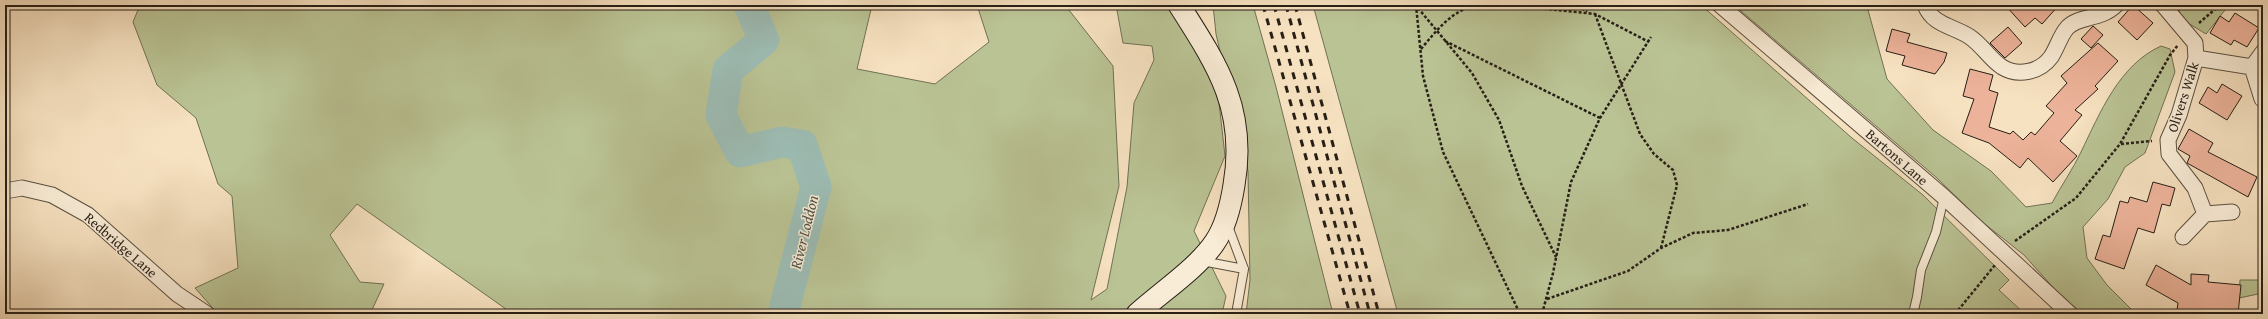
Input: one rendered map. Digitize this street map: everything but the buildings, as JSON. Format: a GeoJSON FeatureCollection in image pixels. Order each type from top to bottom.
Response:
{"type":"FeatureCollection","features":[{"type":"Feature","properties":{"kind":"street"},"geometry":{"type":"LineString","coordinates":[[1137,314],[1198,260],[1215,242],[1225,219],[1232,196],[1238,162],[1238,142],[1233,112],[1221,76],[1179,5]]}},
{"type":"Feature","properties":{"kind":"street","name":"Bartons Lane"},"geometry":{"type":"LineString","coordinates":[[1720,5],[1944,197],[2070,314]]}},
{"type":"Feature","properties":{"kind":"street"},"geometry":{"type":"LineString","coordinates":[[1925,5],[1928,14],[1971,38],[2001,66],[2012,71],[2029,72],[2043,66],[2067,27],[2076,21],[2102,16],[2116,5]]}},
{"type":"Feature","properties":{"kind":"street","name":"Olivers Walk"},"geometry":{"type":"LineString","coordinates":[[2164,6],[2195,43],[2196,58],[2179,115],[2168,140],[2170,154],[2195,188],[2205,214]]}},
{"type":"Feature","properties":{"kind":"street"},"geometry":{"type":"LineString","coordinates":[[2252,67],[2263,52]]}},
{"type":"Feature","properties":{"kind":"street"},"geometry":{"type":"LineString","coordinates":[[2196,58],[2252,67]]}},
{"type":"Feature","properties":{"kind":"street"},"geometry":{"type":"LineString","coordinates":[[2252,67],[2262,99]]}},
{"type":"Feature","properties":{"kind":"street","name":"Redbridge Lane"},"geometry":{"type":"LineString","coordinates":[[5,192],[22,188],[52,195],[88,215],[177,294],[207,314]]}},
{"type":"Feature","properties":{"kind":"street"},"geometry":{"type":"LineString","coordinates":[[2183,237],[2205,214],[2232,212]]}},
{"type":"Feature","properties":{"kind":"lane"},"geometry":{"type":"LineString","coordinates":[[1912,314],[1917,297],[1921,270],[1936,232],[1944,197]]}},
{"type":"Feature","properties":{"kind":"lane"},"geometry":{"type":"LineString","coordinates":[[1225,219],[1244,269],[1236,314]]}},
{"type":"Feature","properties":{"kind":"lane"},"geometry":{"type":"LineString","coordinates":[[1198,260],[1244,269]]}},
{"type":"Feature","properties":{"kind":"path"},"geometry":{"type":"LineString","coordinates":[[1452,5],[1465,7],[1477,5]]}},
{"type":"Feature","properties":{"kind":"path"},"geometry":{"type":"LineString","coordinates":[[1509,5],[1588,12],[1595,14],[1649,42]]}},
{"type":"Feature","properties":{"kind":"path"},"geometry":{"type":"LineString","coordinates":[[1578,5],[1588,12]]}},
{"type":"Feature","properties":{"kind":"path"},"geometry":{"type":"LineString","coordinates":[[1417,6],[1443,40],[1472,73],[1498,120],[1522,186],[1557,257]]}},
{"type":"Feature","properties":{"kind":"path"},"geometry":{"type":"LineString","coordinates":[[1417,6],[1423,76],[1443,152],[1520,314]]}},
{"type":"Feature","properties":{"kind":"path"},"geometry":{"type":"LineString","coordinates":[[2164,6],[2219,6]]}},
{"type":"Feature","properties":{"kind":"path"},"geometry":{"type":"LineString","coordinates":[[1955,314],[2014,242],[2076,198],[2120,144],[2170,56],[2188,33],[2219,6]]}},
{"type":"Feature","properties":{"kind":"path"},"geometry":{"type":"LineString","coordinates":[[1421,50],[1436,31],[1465,7]]}},
{"type":"Feature","properties":{"kind":"path"},"geometry":{"type":"LineString","coordinates":[[1595,14],[1640,134],[1654,154],[1673,170],[1677,185],[1661,248]]}},
{"type":"Feature","properties":{"kind":"path"},"geometry":{"type":"LineString","coordinates":[[1542,314],[1557,257],[1571,182],[1600,118],[1651,37]]}},
{"type":"Feature","properties":{"kind":"path"},"geometry":{"type":"LineString","coordinates":[[1443,40],[1600,118]]}},
{"type":"Feature","properties":{"kind":"path"},"geometry":{"type":"LineString","coordinates":[[2120,144],[2168,140]]}},
{"type":"Feature","properties":{"kind":"path"},"geometry":{"type":"LineString","coordinates":[[1546,299],[1628,271],[1661,248],[1693,233],[1728,230],[1808,204]]}},
{"type":"Feature","properties":{"kind":"green space"},"geometry":{"type":"Polygon","coordinates":[[[140,5],[872,5],[857,69],[935,84],[989,42],[977,5],[1065,5],[1113,66],[1119,186],[1091,300],[1107,289],[1127,187],[1134,103],[1154,60],[1152,46],[1123,43],[1116,5],[1171,5],[1218,94],[1225,156],[1194,231],[1226,296],[1222,314],[513,314],[357,204],[330,235],[360,282],[384,284],[370,314],[218,314],[195,288],[238,268],[232,196],[218,184],[196,118],[157,85],[133,22],[140,5]]]}},
{"type":"Feature","properties":{"kind":"green space"},"geometry":{"type":"Polygon","coordinates":[[[1213,5],[1253,5],[1276,87],[1333,314],[1246,314],[1250,280],[1248,171],[1216,34],[1213,5]]]}},
{"type":"Feature","properties":{"kind":"green space"},"geometry":{"type":"Polygon","coordinates":[[[1313,5],[1701,5],[1852,138],[1923,195],[2009,280],[1999,290],[2025,314],[1398,314],[1313,5]]]}},
{"type":"Feature","properties":{"kind":"green space"},"geometry":{"type":"Polygon","coordinates":[[[1734,5],[1861,5],[1868,10],[1887,79],[1933,130],[1991,171],[2026,207],[2052,203],[2078,158],[2112,92],[2133,65],[2146,54],[2161,46],[2170,49],[2175,72],[2145,153],[2125,167],[2108,199],[2083,227],[2087,258],[2107,285],[2136,314],[2083,314],[2059,294],[2024,255],[1981,221],[1937,178],[1734,5]]]}},
{"type":"Feature","properties":{"kind":"green space"},"geometry":{"type":"Polygon","coordinates":[[[2177,5],[2229,5],[2206,34],[2183,20],[2177,5]]]}},
{"type":"Feature","properties":{"kind":"green space"},"geometry":{"type":"Polygon","coordinates":[[[2240,280],[2263,280],[2263,293],[2239,298],[2240,280]]]}},
{"type":"Feature","properties":{"kind":"waterway","name":"River Loddon"},"geometry":{"type":"LineString","coordinates":[[749,5],[764,40],[728,70],[721,115],[740,152],[782,142],[802,145],[816,187],[783,314]]}},
{"type":"Feature","properties":{"kind":"railway"},"geometry":{"type":"LineString","coordinates":[[1263,5],[1350,314]]}},
{"type":"Feature","properties":{"kind":"railway"},"geometry":{"type":"LineString","coordinates":[[1274,5],[1360,314]]}},
{"type":"Feature","properties":{"kind":"railway"},"geometry":{"type":"LineString","coordinates":[[1286,5],[1370,314]]}},
{"type":"Feature","properties":{"kind":"railway"},"geometry":{"type":"LineString","coordinates":[[1295,5],[1379,314]]}}]}
